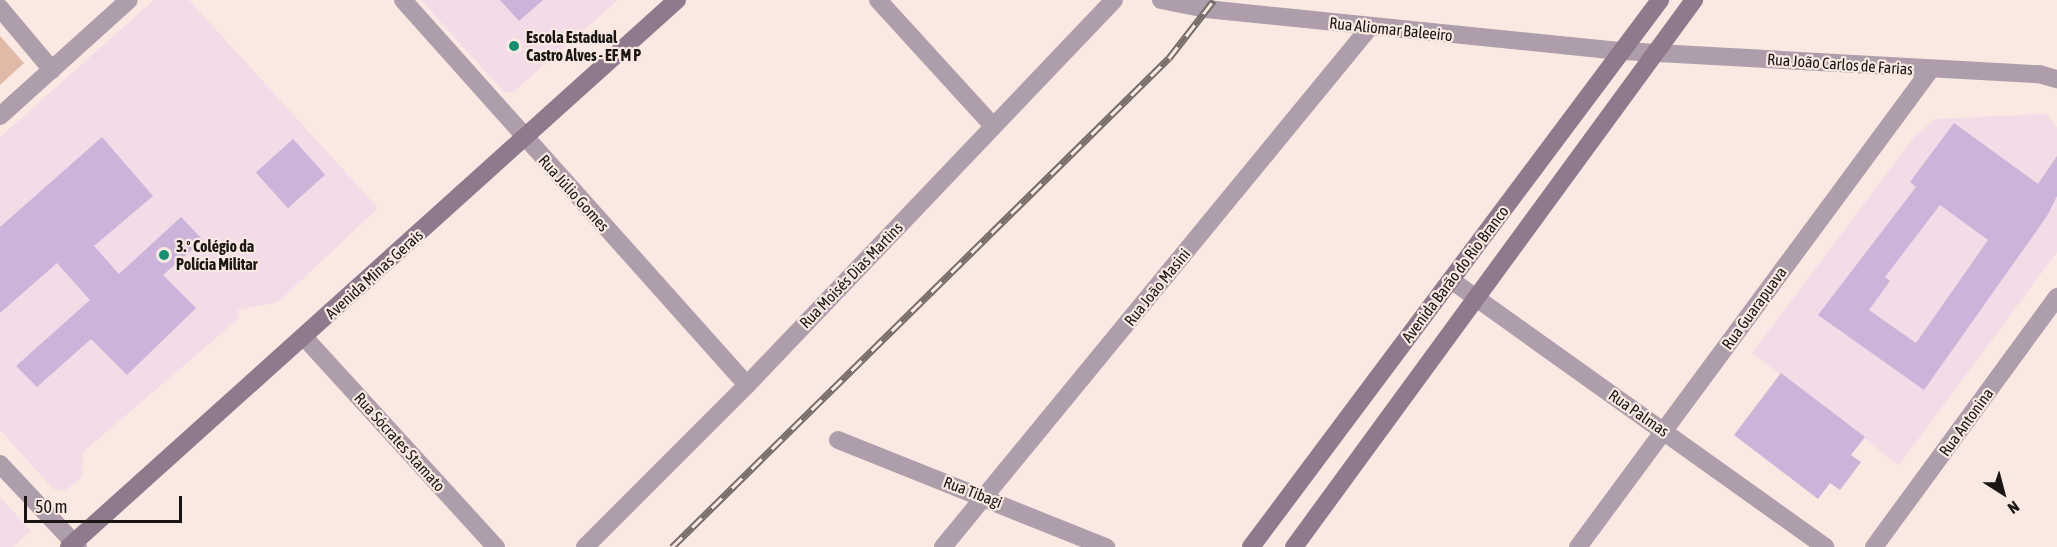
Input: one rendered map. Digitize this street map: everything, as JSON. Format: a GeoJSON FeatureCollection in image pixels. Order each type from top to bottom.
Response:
{"type":"FeatureCollection","features":[{"type":"Feature","properties":{"kind":"street"},"geometry":{"type":"LineString","coordinates":[[0,116],[129,0]]}},
{"type":"Feature","properties":{"kind":"street","name":"Rua Júlio Gomes"},"geometry":{"type":"LineString","coordinates":[[403,0],[525,140],[747,385]]}},
{"type":"Feature","properties":{"kind":"street","name":"Avenida Minas Gerais"},"geometry":{"type":"LineString","coordinates":[[74,546],[677,0]]}},
{"type":"Feature","properties":{"kind":"street"},"geometry":{"type":"LineString","coordinates":[[878,0],[993,126]]}},
{"type":"Feature","properties":{"kind":"street","name":"Rua Moisés Dias Martins"},"geometry":{"type":"LineString","coordinates":[[585,547],[747,385],[1114,0]]}},
{"type":"Feature","properties":{"kind":"street","name":"Rua Aliomar Baleeiro"},"geometry":{"type":"LineString","coordinates":[[1161,0],[1206,9],[1622,51]]}},
{"type":"Feature","properties":{"kind":"street","name":"Avenida Barão do Rio Branco"},"geometry":{"type":"LineString","coordinates":[[1251,547],[1660,0]]}},
{"type":"Feature","properties":{"kind":"street","name":"Avenida Barão do Rio Branco"},"geometry":{"type":"LineString","coordinates":[[1294,547],[1695,0]]}},
{"type":"Feature","properties":{"kind":"street"},"geometry":{"type":"LineString","coordinates":[[0,8],[52,70]]}},
{"type":"Feature","properties":{"kind":"street","name":"Rua João Masini"},"geometry":{"type":"LineString","coordinates":[[943,547],[1370,27]]}},
{"type":"Feature","properties":{"kind":"street","name":"Rua João Carlos de Farias"},"geometry":{"type":"LineString","coordinates":[[1622,51],[2039,74],[2057,79]]}},
{"type":"Feature","properties":{"kind":"street","name":"Rua Guarapuava"},"geometry":{"type":"LineString","coordinates":[[1578,547],[1931,69]]}},
{"type":"Feature","properties":{"kind":"street","name":"Rua Palmas"},"geometry":{"type":"LineString","coordinates":[[1450,280],[1826,547]]}},
{"type":"Feature","properties":{"kind":"street","name":"Rua Antonina"},"geometry":{"type":"LineString","coordinates":[[1874,547],[2057,297]]}},
{"type":"Feature","properties":{"kind":"street","name":"Rua Sócrates Stamato"},"geometry":{"type":"LineString","coordinates":[[304,337],[496,547]]}},
{"type":"Feature","properties":{"kind":"street","name":"Rua Tibagi"},"geometry":{"type":"LineString","coordinates":[[838,440],[986,496],[1106,547]]}},
{"type":"Feature","properties":{"kind":"street"},"geometry":{"type":"LineString","coordinates":[[0,464],[74,546]]}},
{"type":"Feature","properties":{"kind":"shaded area","name":"3.º Colégio da Polícia Militar"},"geometry":{"type":"Polygon","coordinates":[[[154,0],[189,0],[378,208],[278,302],[238,310],[237,320],[83,452],[82,477],[65,491],[53,489],[0,430],[0,137],[154,0]]]}},
{"type":"Feature","properties":{"kind":"shaded area","name":"Escola Estadual Castro Alves - EF M P"},"geometry":{"type":"Polygon","coordinates":[[[421,0],[618,0],[512,93],[504,92],[421,0]]]}},
{"type":"Feature","properties":{"kind":"shaded area"},"geometry":{"type":"Polygon","coordinates":[[[0,36],[24,63],[0,85],[0,36]]]}},
{"type":"Feature","properties":{"kind":"shaded area"},"geometry":{"type":"Polygon","coordinates":[[[2046,114],[2057,128],[2057,252],[1899,465],[1752,353],[1916,135],[1935,119],[2046,114]]]}},
{"type":"Feature","properties":{"kind":"shaded area"},"geometry":{"type":"Polygon","coordinates":[[[0,497],[31,531],[13,547],[0,547],[0,497]]]}},
{"type":"Feature","properties":{"kind":"building"},"geometry":{"type":"Polygon","coordinates":[[[500,0],[543,0],[519,21],[500,0]]]}},
{"type":"Feature","properties":{"kind":"building"},"geometry":{"type":"Polygon","coordinates":[[[1954,123],[2038,184],[2057,156],[2057,196],[2047,216],[1924,390],[1818,315],[1916,187],[1910,182],[1954,123]],[[1940,205],[1885,277],[1890,281],[1869,310],[1916,343],[1988,240],[1940,205]]]}},
{"type":"Feature","properties":{"kind":"building"},"geometry":{"type":"Polygon","coordinates":[[[102,137],[153,196],[94,246],[119,274],[181,217],[203,240],[163,275],[196,308],[127,375],[91,339],[37,387],[16,366],[90,300],[57,263],[0,313],[0,227],[102,137]]]}},
{"type":"Feature","properties":{"kind":"building"},"geometry":{"type":"Polygon","coordinates":[[[293,139],[325,175],[288,208],[256,172],[293,139]]]}},
{"type":"Feature","properties":{"kind":"building"},"geometry":{"type":"Polygon","coordinates":[[[1781,373],[1865,437],[1851,455],[1861,462],[1840,490],[1830,483],[1818,499],[1734,435],[1781,373]]]}},
{"type":"Feature","properties":{"kind":"railway"},"geometry":{"type":"LineString","coordinates":[[672,547],[1169,58],[1214,0]]}},
{"type":"Feature","properties":{"kind":"place","name":"Escola Estadual Castro Alves - EF M P"},"geometry":{"type":"Point","coordinates":[514,46]}},
{"type":"Feature","properties":{"kind":"place","name":"3.º Colégio da Polícia Militar"},"geometry":{"type":"Point","coordinates":[164,255]}}]}
